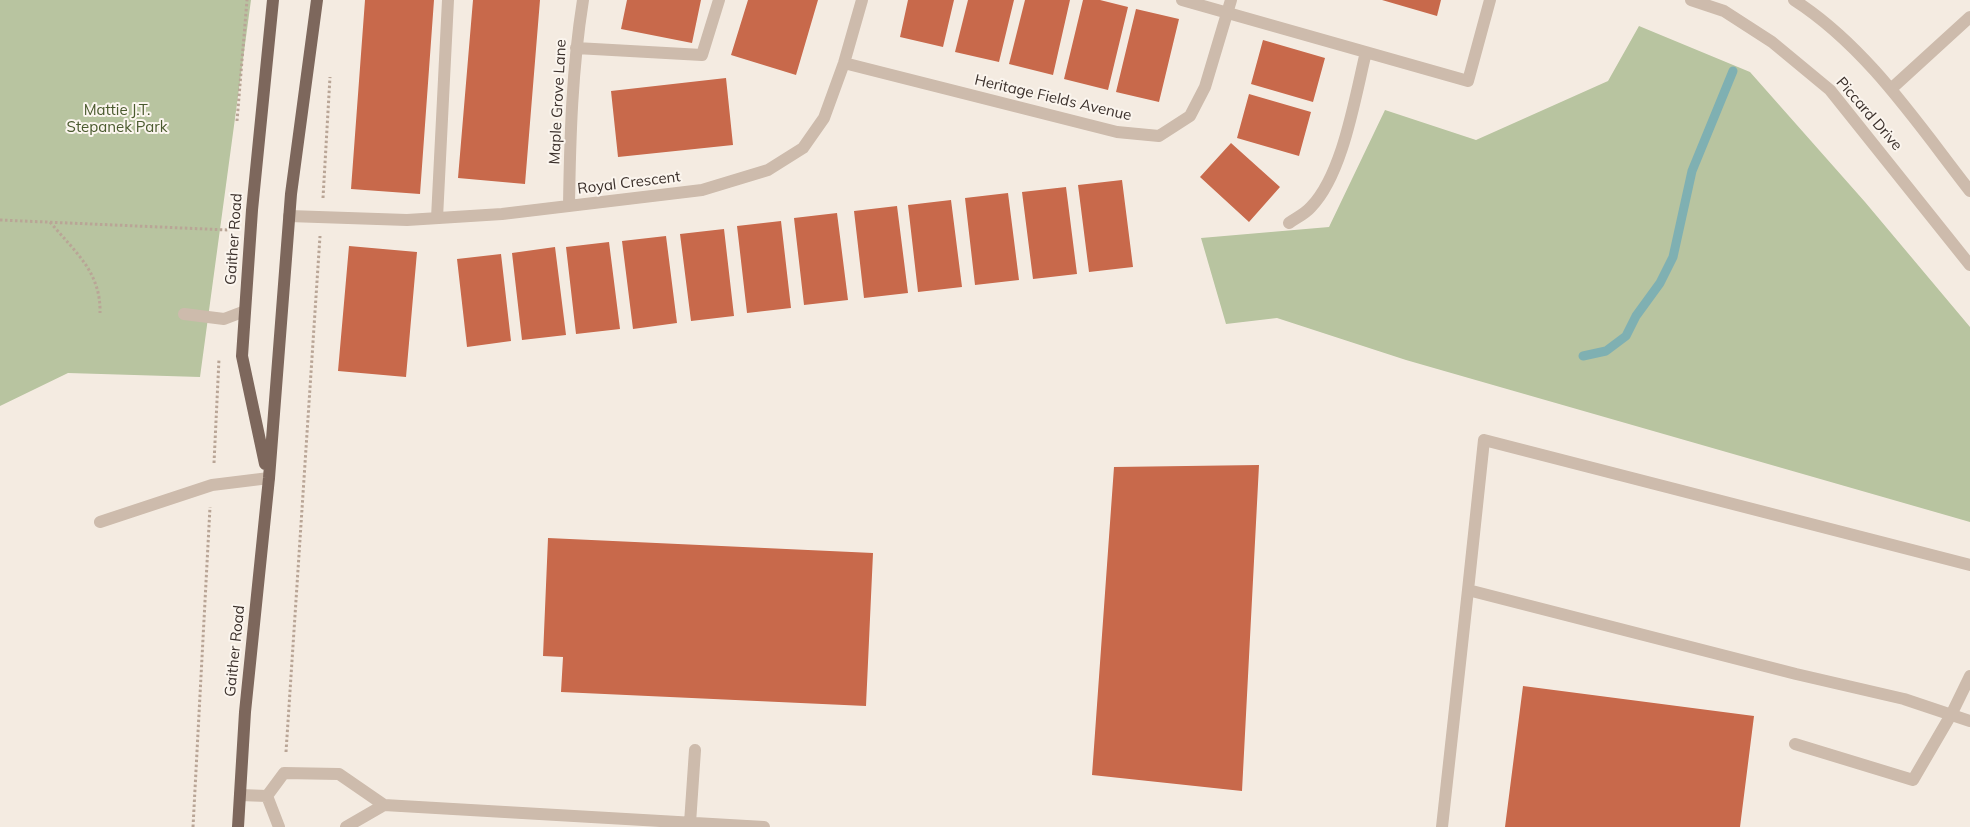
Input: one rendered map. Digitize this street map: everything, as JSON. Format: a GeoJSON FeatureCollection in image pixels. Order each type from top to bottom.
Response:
{"type":"FeatureCollection","features":[{"type":"Feature","properties":{"kind":"main road","name":"Gaither Road"},"geometry":{"type":"LineString","coordinates":[[268,478],[242,356],[252,210],[274,0]]}},
{"type":"Feature","properties":{"kind":"main road","name":"Gaither Road"},"geometry":{"type":"LineString","coordinates":[[238,827],[245,712],[268,478],[289,216],[317,0]]}},
{"type":"Feature","properties":{"kind":"street"},"geometry":{"type":"LineString","coordinates":[[438,218],[448,0]]}},
{"type":"Feature","properties":{"kind":"street","name":"Maple Grove Lane"},"geometry":{"type":"LineString","coordinates":[[569,206],[570,122],[576,48],[583,0]]}},
{"type":"Feature","properties":{"kind":"street"},"geometry":{"type":"LineString","coordinates":[[576,48],[702,55],[719,0]]}},
{"type":"Feature","properties":{"kind":"street","name":"Royal Crescent"},"geometry":{"type":"LineString","coordinates":[[289,216],[352,220],[438,218],[569,206],[702,190],[768,170],[802,148],[824,118],[844,63],[862,0]]}},
{"type":"Feature","properties":{"kind":"street"},"geometry":{"type":"LineString","coordinates":[[1182,0],[1468,81],[1490,0]]}},
{"type":"Feature","properties":{"kind":"street","name":"Heritage Fields Avenue"},"geometry":{"type":"LineString","coordinates":[[844,63],[1118,132],[1159,136],[1190,116],[1205,87],[1231,0]]}},
{"type":"Feature","properties":{"kind":"street","name":"Piccard Drive"},"geometry":{"type":"LineString","coordinates":[[1691,0],[1724,11],[1772,42],[1830,90],[1970,265]]}},
{"type":"Feature","properties":{"kind":"street","name":"Piccard Drive"},"geometry":{"type":"LineString","coordinates":[[1794,0],[1812,11],[1860,54],[1891,89],[1970,191]]}},
{"type":"Feature","properties":{"kind":"street"},"geometry":{"type":"LineString","coordinates":[[1891,89],[1970,17]]}},
{"type":"Feature","properties":{"kind":"street"},"geometry":{"type":"LineString","coordinates":[[1289,223],[1311,207],[1333,173],[1366,52]]}},
{"type":"Feature","properties":{"kind":"street"},"geometry":{"type":"LineString","coordinates":[[184,314],[224,318],[245,311]]}},
{"type":"Feature","properties":{"kind":"street"},"geometry":{"type":"LineString","coordinates":[[1442,827],[1484,440],[1970,565]]}},
{"type":"Feature","properties":{"kind":"street"},"geometry":{"type":"LineString","coordinates":[[100,522],[212,485],[268,478]]}},
{"type":"Feature","properties":{"kind":"street"},"geometry":{"type":"LineString","coordinates":[[1468,590],[1786,672],[1904,699],[1970,721]]}},
{"type":"Feature","properties":{"kind":"street"},"geometry":{"type":"LineString","coordinates":[[1795,744],[1913,780],[1952,714],[1970,676]]}},
{"type":"Feature","properties":{"kind":"street"},"geometry":{"type":"LineString","coordinates":[[690,823],[695,750]]}},
{"type":"Feature","properties":{"kind":"street"},"geometry":{"type":"LineString","coordinates":[[267,796],[284,773],[339,774],[384,805],[612,822],[690,823],[764,827]]}},
{"type":"Feature","properties":{"kind":"street"},"geometry":{"type":"LineString","coordinates":[[240,795],[267,796]]}},
{"type":"Feature","properties":{"kind":"street"},"geometry":{"type":"LineString","coordinates":[[267,796],[279,827]]}},
{"type":"Feature","properties":{"kind":"street"},"geometry":{"type":"LineString","coordinates":[[346,827],[384,805]]}},
{"type":"Feature","properties":{"kind":"path"},"geometry":{"type":"LineString","coordinates":[[237,125],[247,0]]}},
{"type":"Feature","properties":{"kind":"path"},"geometry":{"type":"LineString","coordinates":[[0,220],[228,230]]}},
{"type":"Feature","properties":{"kind":"path"},"geometry":{"type":"LineString","coordinates":[[228,239],[229,220]]}},
{"type":"Feature","properties":{"kind":"path"},"geometry":{"type":"LineString","coordinates":[[49,222],[93,274],[100,296],[100,313]]}},
{"type":"Feature","properties":{"kind":"path"},"geometry":{"type":"LineString","coordinates":[[193,827],[220,355]]}},
{"type":"Feature","properties":{"kind":"path"},"geometry":{"type":"LineString","coordinates":[[284,773],[308,422]]}},
{"type":"Feature","properties":{"kind":"green space","name":"Mattie J.T. Stepanek Park"},"geometry":{"type":"Polygon","coordinates":[[[0,0],[251,0],[200,377],[68,373],[0,406],[0,0]]]}},
{"type":"Feature","properties":{"kind":"green space"},"geometry":{"type":"Polygon","coordinates":[[[1639,26],[1750,72],[1865,202],[1970,327],[1970,522],[1406,360],[1277,318],[1226,324],[1201,238],[1329,227],[1385,110],[1476,140],[1608,81],[1639,26]]]}},
{"type":"Feature","properties":{"kind":"building"},"geometry":{"type":"Polygon","coordinates":[[[365,0],[434,0],[420,194],[351,189],[365,0]]]}},
{"type":"Feature","properties":{"kind":"building"},"geometry":{"type":"Polygon","coordinates":[[[473,0],[540,0],[525,184],[458,178],[473,0]]]}},
{"type":"Feature","properties":{"kind":"building"},"geometry":{"type":"Polygon","coordinates":[[[627,0],[701,0],[692,43],[621,29],[627,0]]]}},
{"type":"Feature","properties":{"kind":"building"},"geometry":{"type":"Polygon","coordinates":[[[748,0],[818,0],[796,75],[731,55],[748,0]]]}},
{"type":"Feature","properties":{"kind":"building"},"geometry":{"type":"Polygon","coordinates":[[[908,0],[954,0],[943,47],[900,37],[908,0]]]}},
{"type":"Feature","properties":{"kind":"building"},"geometry":{"type":"Polygon","coordinates":[[[968,0],[1014,0],[999,62],[955,52],[968,0]]]}},
{"type":"Feature","properties":{"kind":"building"},"geometry":{"type":"Polygon","coordinates":[[[1025,0],[1070,0],[1053,75],[1009,64],[1025,0]]]}},
{"type":"Feature","properties":{"kind":"building"},"geometry":{"type":"Polygon","coordinates":[[[1083,0],[1100,0],[1128,7],[1108,90],[1064,79],[1083,0]]]}},
{"type":"Feature","properties":{"kind":"building"},"geometry":{"type":"Polygon","coordinates":[[[1382,0],[1441,0],[1437,16],[1382,0]]]}},
{"type":"Feature","properties":{"kind":"building"},"geometry":{"type":"Polygon","coordinates":[[[1136,9],[1179,19],[1159,102],[1116,92],[1136,9]]]}},
{"type":"Feature","properties":{"kind":"building"},"geometry":{"type":"Polygon","coordinates":[[[1263,40],[1325,58],[1313,102],[1251,84],[1263,40]]]}},
{"type":"Feature","properties":{"kind":"building"},"geometry":{"type":"Polygon","coordinates":[[[726,78],[733,145],[618,157],[611,91],[726,78]]]}},
{"type":"Feature","properties":{"kind":"building"},"geometry":{"type":"Polygon","coordinates":[[[1249,94],[1311,112],[1299,156],[1237,138],[1249,94]]]}},
{"type":"Feature","properties":{"kind":"building"},"geometry":{"type":"Polygon","coordinates":[[[1231,143],[1280,187],[1249,222],[1200,177],[1231,143]]]}},
{"type":"Feature","properties":{"kind":"building"},"geometry":{"type":"Polygon","coordinates":[[[1122,180],[1133,267],[1089,272],[1078,185],[1122,180]]]}},
{"type":"Feature","properties":{"kind":"building"},"geometry":{"type":"Polygon","coordinates":[[[1066,187],[1077,274],[1033,279],[1022,192],[1066,187]]]}},
{"type":"Feature","properties":{"kind":"building"},"geometry":{"type":"Polygon","coordinates":[[[1008,193],[1019,280],[975,285],[965,198],[1008,193]]]}},
{"type":"Feature","properties":{"kind":"building"},"geometry":{"type":"Polygon","coordinates":[[[951,200],[962,287],[918,292],[908,205],[951,200]]]}},
{"type":"Feature","properties":{"kind":"building"},"geometry":{"type":"Polygon","coordinates":[[[897,206],[908,293],[864,298],[854,211],[897,206]]]}},
{"type":"Feature","properties":{"kind":"building"},"geometry":{"type":"Polygon","coordinates":[[[837,213],[848,300],[804,305],[794,218],[837,213]]]}},
{"type":"Feature","properties":{"kind":"building"},"geometry":{"type":"Polygon","coordinates":[[[781,221],[791,308],[747,313],[737,226],[781,221]]]}},
{"type":"Feature","properties":{"kind":"building"},"geometry":{"type":"Polygon","coordinates":[[[724,229],[734,316],[691,321],[680,234],[724,229]]]}},
{"type":"Feature","properties":{"kind":"building"},"geometry":{"type":"Polygon","coordinates":[[[666,236],[677,323],[633,329],[622,241],[666,236]]]}},
{"type":"Feature","properties":{"kind":"building"},"geometry":{"type":"Polygon","coordinates":[[[609,242],[620,329],[576,334],[566,247],[609,242]]]}},
{"type":"Feature","properties":{"kind":"building"},"geometry":{"type":"Polygon","coordinates":[[[349,246],[417,252],[406,377],[338,371],[349,246]]]}},
{"type":"Feature","properties":{"kind":"building"},"geometry":{"type":"Polygon","coordinates":[[[555,247],[566,335],[522,340],[512,253],[555,247]]]}},
{"type":"Feature","properties":{"kind":"building"},"geometry":{"type":"Polygon","coordinates":[[[501,254],[511,341],[467,347],[457,259],[501,254]]]}},
{"type":"Feature","properties":{"kind":"building"},"geometry":{"type":"Polygon","coordinates":[[[1259,465],[1242,791],[1092,775],[1114,467],[1259,465]]]}},
{"type":"Feature","properties":{"kind":"building"},"geometry":{"type":"Polygon","coordinates":[[[548,538],[873,553],[866,706],[561,692],[563,657],[543,656],[548,538]]]}},
{"type":"Feature","properties":{"kind":"building"},"geometry":{"type":"Polygon","coordinates":[[[1523,686],[1754,716],[1740,827],[1505,827],[1523,686]]]}},
{"type":"Feature","properties":{"kind":"waterway"},"geometry":{"type":"LineString","coordinates":[[1583,356],[1606,351],[1626,336],[1636,316],[1660,283],[1673,257],[1692,171],[1733,71]]}}]}
